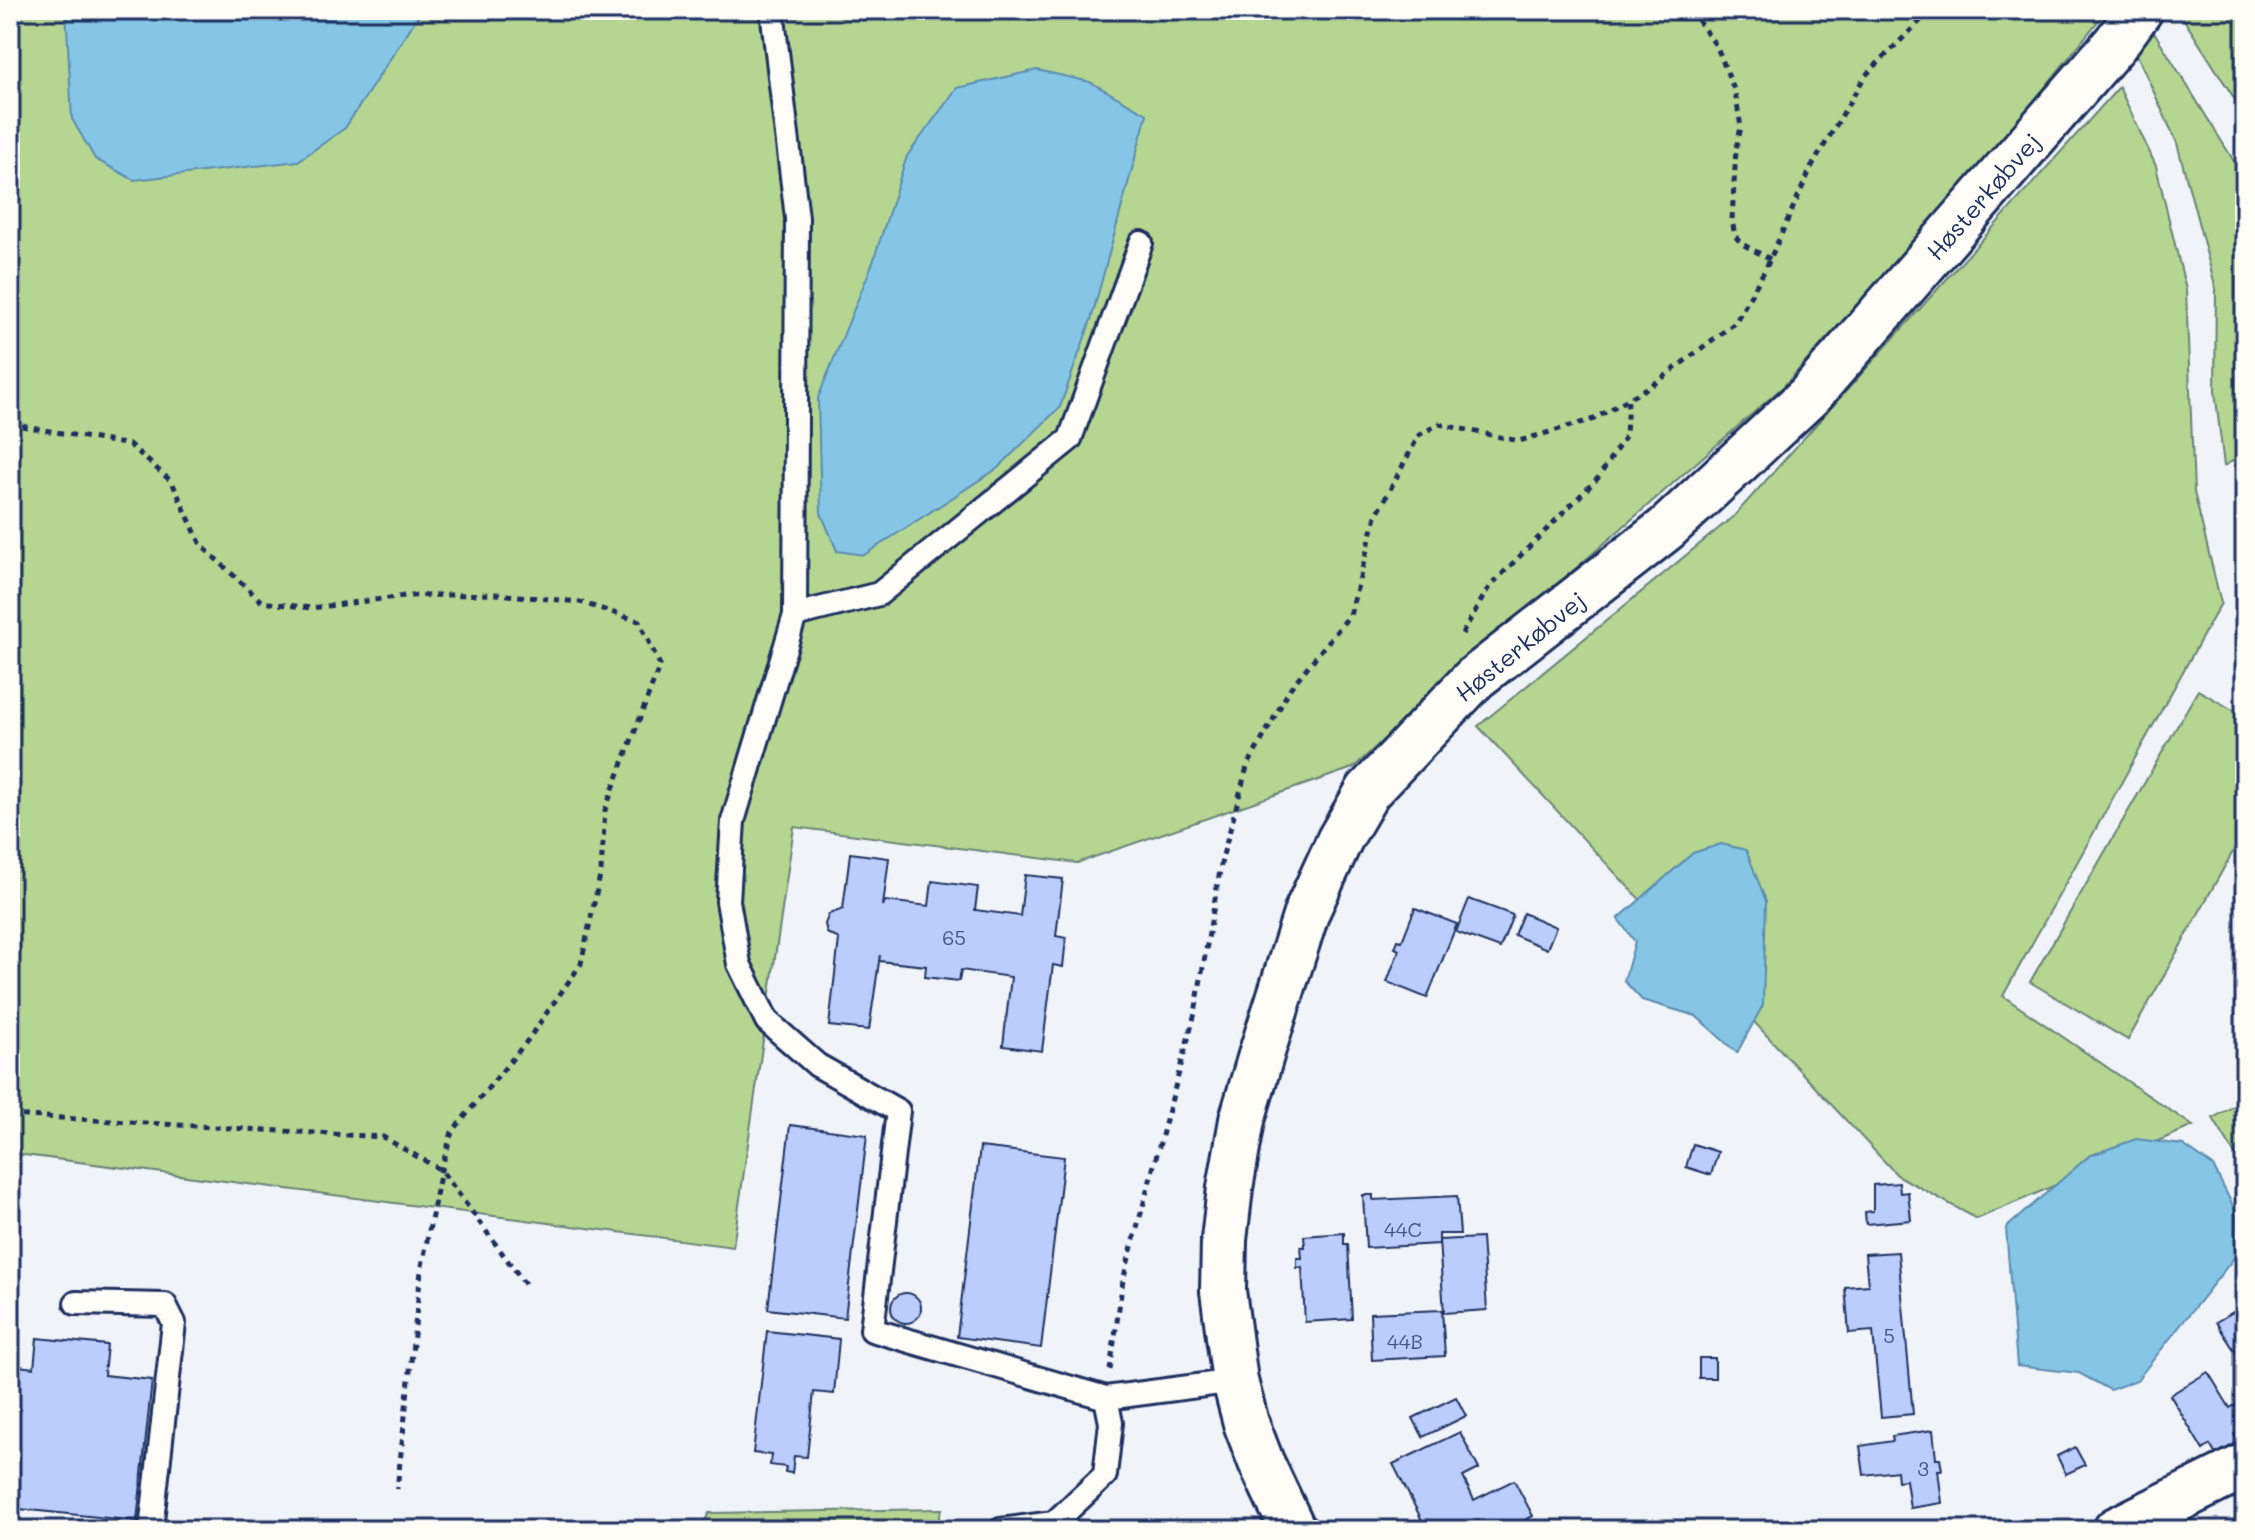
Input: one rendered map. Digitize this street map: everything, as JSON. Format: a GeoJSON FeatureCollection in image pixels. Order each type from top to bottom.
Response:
{"type":"FeatureCollection","features":[{"type":"Feature","properties":{"kind":"street","name":"Høsterkøbvej"},"geometry":{"type":"LineString","coordinates":[[1293,1530],[1261,1462],[1235,1381],[1223,1291],[1224,1240],[1242,1120],[1307,911],[1340,839],[1368,791],[1475,678],[1666,529],[1809,396],[2115,44],[2140,10]]}},
{"type":"Feature","properties":{"kind":"street"},"geometry":{"type":"LineString","coordinates":[[2116,1530],[2245,1466]]}},
{"type":"Feature","properties":{"kind":"lane"},"geometry":{"type":"LineString","coordinates":[[772,10],[797,218],[795,615],[733,821],[728,901],[739,964],[767,1021],[817,1065],[898,1111],[872,1330],[1106,1398],[1235,1381]]}},
{"type":"Feature","properties":{"kind":"lane"},"geometry":{"type":"LineString","coordinates":[[795,615],[879,594],[1070,439],[1141,243]]}},
{"type":"Feature","properties":{"kind":"lane"},"geometry":{"type":"LineString","coordinates":[[76,1303],[165,1305],[174,1323],[151,1530]]}},
{"type":"Feature","properties":{"kind":"lane"},"geometry":{"type":"LineString","coordinates":[[1001,1530],[1054,1523],[1105,1475],[1111,1423],[1106,1398]]}},
{"type":"Feature","properties":{"kind":"path"},"geometry":{"type":"LineString","coordinates":[[1691,10],[1717,47],[1735,92],[1741,127],[1736,149],[1732,220],[1735,236],[1742,244],[1770,259]]}},
{"type":"Feature","properties":{"kind":"path"},"geometry":{"type":"LineString","coordinates":[[1106,1398],[1123,1280],[1195,1013],[1222,859],[1247,767],[1291,687],[1350,615],[1376,516],[1419,435],[1439,424],[1519,441],[1594,419],[1657,382],[1735,323],[1770,259],[1811,168],[1865,76],[1931,10]]}},
{"type":"Feature","properties":{"kind":"path"},"geometry":{"type":"LineString","coordinates":[[1463,690],[1461,637],[1465,628],[1489,587],[1598,478],[1626,435],[1628,400]]}},
{"type":"Feature","properties":{"kind":"path"},"geometry":{"type":"LineString","coordinates":[[10,424],[130,445],[172,482],[201,545],[262,602],[311,608],[405,596],[497,594],[580,602],[639,621],[660,665],[605,810],[601,871],[581,964],[527,1041],[452,1132],[441,1170],[421,1271],[397,1489]]}},
{"type":"Feature","properties":{"kind":"path"},"geometry":{"type":"LineString","coordinates":[[10,1115],[383,1137],[441,1170],[525,1284]]}},
{"type":"Feature","properties":{"kind":"green space"},"geometry":{"type":"Polygon","coordinates":[[[10,10],[2107,10],[1980,168],[1784,386],[1438,689],[1353,768],[1077,863],[794,827],[733,1247],[10,1153],[10,10]]]}},
{"type":"Feature","properties":{"kind":"green space"},"geometry":{"type":"Polygon","coordinates":[[[2185,10],[2245,10],[2245,115],[2181,15],[2185,10]]]}},
{"type":"Feature","properties":{"kind":"green space"},"geometry":{"type":"Polygon","coordinates":[[[2151,27],[2245,179],[2245,453],[2224,466],[2215,391],[2216,289],[2177,143],[2132,44],[2151,27]]]}},
{"type":"Feature","properties":{"kind":"green space"},"geometry":{"type":"Polygon","coordinates":[[[2119,87],[2156,166],[2186,290],[2194,492],[2221,603],[2003,996],[2193,1126],[1977,1219],[1897,1175],[1478,726],[1735,515],[2119,87]]]}},
{"type":"Feature","properties":{"kind":"green space"},"geometry":{"type":"Polygon","coordinates":[[[2198,690],[2245,717],[2245,830],[2128,1040],[2030,982],[2198,690]]]}},
{"type":"Feature","properties":{"kind":"green space"},"geometry":{"type":"Polygon","coordinates":[[[2245,1100],[2245,1171],[2213,1118],[2245,1100]]]}},
{"type":"Feature","properties":{"kind":"green space"},"geometry":{"type":"Polygon","coordinates":[[[942,1509],[935,1530],[700,1530],[709,1513],[942,1509]]]}},
{"type":"Feature","properties":{"kind":"water"},"geometry":{"type":"Polygon","coordinates":[[[66,10],[422,10],[345,128],[298,161],[134,180],[95,159],[72,119],[66,10]]]}},
{"type":"Feature","properties":{"kind":"water"},"geometry":{"type":"Polygon","coordinates":[[[1037,70],[1090,82],[1147,114],[1091,320],[1060,407],[998,468],[864,555],[837,551],[821,513],[818,398],[873,262],[907,156],[957,88],[1037,70]]]}},
{"type":"Feature","properties":{"kind":"water"},"geometry":{"type":"Polygon","coordinates":[[[1721,844],[1746,850],[1766,901],[1763,1005],[1737,1053],[1696,1016],[1642,1000],[1624,981],[1635,942],[1618,919],[1693,853],[1721,844]]]}},
{"type":"Feature","properties":{"kind":"water"},"geometry":{"type":"Polygon","coordinates":[[[2136,1139],[2183,1145],[2213,1166],[2235,1210],[2241,1249],[2137,1380],[2110,1390],[2079,1373],[2017,1366],[2006,1228],[2089,1156],[2136,1139]]]}},
{"type":"Feature","properties":{"kind":"building"},"geometry":{"type":"Polygon","coordinates":[[[850,853],[889,858],[883,906],[885,901],[929,906],[932,881],[978,887],[975,910],[1020,916],[1025,875],[1063,879],[1056,936],[1066,938],[1063,967],[1053,965],[1042,1051],[1003,1046],[1011,977],[961,970],[959,981],[925,977],[926,966],[879,961],[869,1030],[829,1026],[839,939],[827,933],[825,924],[829,914],[843,909],[850,853]]]}},
{"type":"Feature","properties":{"kind":"building"},"geometry":{"type":"Polygon","coordinates":[[[1469,899],[1513,915],[1500,948],[1456,932],[1469,899]]]}},
{"type":"Feature","properties":{"kind":"building"},"geometry":{"type":"Polygon","coordinates":[[[1415,908],[1457,924],[1427,998],[1387,982],[1399,950],[1395,948],[1398,940],[1402,941],[1415,908]]]}},
{"type":"Feature","properties":{"kind":"building"},"geometry":{"type":"Polygon","coordinates":[[[1523,913],[1556,927],[1547,949],[1514,935],[1523,913]]]}},
{"type":"Feature","properties":{"kind":"building"},"geometry":{"type":"Polygon","coordinates":[[[790,1125],[867,1135],[845,1318],[768,1309],[790,1125]]]}},
{"type":"Feature","properties":{"kind":"building"},"geometry":{"type":"Polygon","coordinates":[[[1693,1144],[1718,1152],[1711,1175],[1686,1167],[1693,1144]]]}},
{"type":"Feature","properties":{"kind":"building"},"geometry":{"type":"Polygon","coordinates":[[[980,1147],[1064,1157],[1041,1348],[957,1337],[980,1147]]]}},
{"type":"Feature","properties":{"kind":"building"},"geometry":{"type":"Polygon","coordinates":[[[1899,1183],[1900,1193],[1908,1192],[1911,1220],[1866,1224],[1865,1212],[1873,1211],[1873,1185],[1899,1183]]]}},
{"type":"Feature","properties":{"kind":"building"},"geometry":{"type":"Polygon","coordinates":[[[1363,1195],[1373,1195],[1373,1200],[1457,1196],[1460,1234],[1439,1234],[1439,1244],[1366,1248],[1363,1195]]]}},
{"type":"Feature","properties":{"kind":"building"},"geometry":{"type":"Polygon","coordinates":[[[1344,1233],[1344,1244],[1348,1244],[1352,1319],[1305,1322],[1302,1267],[1297,1268],[1297,1258],[1302,1258],[1301,1247],[1305,1247],[1304,1236],[1344,1233]]]}},
{"type":"Feature","properties":{"kind":"building"},"geometry":{"type":"Polygon","coordinates":[[[1482,1238],[1487,1310],[1444,1313],[1439,1240],[1482,1238]]]}},
{"type":"Feature","properties":{"kind":"building"},"geometry":{"type":"Polygon","coordinates":[[[1898,1252],[1913,1414],[1881,1417],[1873,1331],[1849,1333],[1845,1287],[1868,1285],[1865,1254],[1898,1252]]]}},
{"type":"Feature","properties":{"kind":"building"},"geometry":{"type":"Polygon","coordinates":[[[906,1293],[912,1294],[920,1302],[920,1314],[912,1322],[906,1323],[900,1322],[892,1314],[891,1308],[892,1302],[900,1294],[906,1293]]]}},
{"type":"Feature","properties":{"kind":"building"},"geometry":{"type":"Polygon","coordinates":[[[2245,1305],[2245,1348],[2236,1353],[2216,1322],[2245,1305]]]}},
{"type":"Feature","properties":{"kind":"building"},"geometry":{"type":"Polygon","coordinates":[[[1442,1310],[1445,1356],[1372,1360],[1370,1313],[1442,1310]]]}},
{"type":"Feature","properties":{"kind":"building"},"geometry":{"type":"Polygon","coordinates":[[[767,1331],[839,1339],[834,1394],[814,1392],[807,1457],[794,1456],[792,1473],[785,1472],[786,1467],[770,1465],[771,1455],[753,1453],[767,1331]]]}},
{"type":"Feature","properties":{"kind":"building"},"geometry":{"type":"Polygon","coordinates":[[[37,1338],[107,1345],[104,1375],[152,1380],[137,1521],[10,1508],[10,1365],[34,1368],[37,1338]]]}},
{"type":"Feature","properties":{"kind":"building"},"geometry":{"type":"Polygon","coordinates":[[[1699,1358],[1715,1358],[1715,1378],[1699,1378],[1699,1358]]]}},
{"type":"Feature","properties":{"kind":"building"},"geometry":{"type":"Polygon","coordinates":[[[2208,1372],[2230,1408],[2245,1399],[2245,1427],[2234,1434],[2238,1442],[2216,1455],[2210,1445],[2203,1450],[2170,1395],[2208,1372]]]}},
{"type":"Feature","properties":{"kind":"building"},"geometry":{"type":"Polygon","coordinates":[[[1456,1397],[1466,1416],[1423,1437],[1413,1418],[1456,1397]]]}},
{"type":"Feature","properties":{"kind":"building"},"geometry":{"type":"Polygon","coordinates":[[[1933,1430],[1936,1459],[1940,1459],[1942,1470],[1938,1470],[1942,1503],[1910,1508],[1906,1480],[1898,1481],[1897,1471],[1864,1475],[1860,1446],[1893,1441],[1892,1436],[1933,1430]]]}},
{"type":"Feature","properties":{"kind":"building"},"geometry":{"type":"Polygon","coordinates":[[[1460,1432],[1479,1469],[1463,1477],[1474,1500],[1514,1480],[1533,1516],[1506,1530],[1427,1530],[1393,1464],[1460,1432]]]}},
{"type":"Feature","properties":{"kind":"building"},"geometry":{"type":"Polygon","coordinates":[[[2075,1447],[2085,1465],[2066,1474],[2057,1456],[2075,1447]]]}}]}
